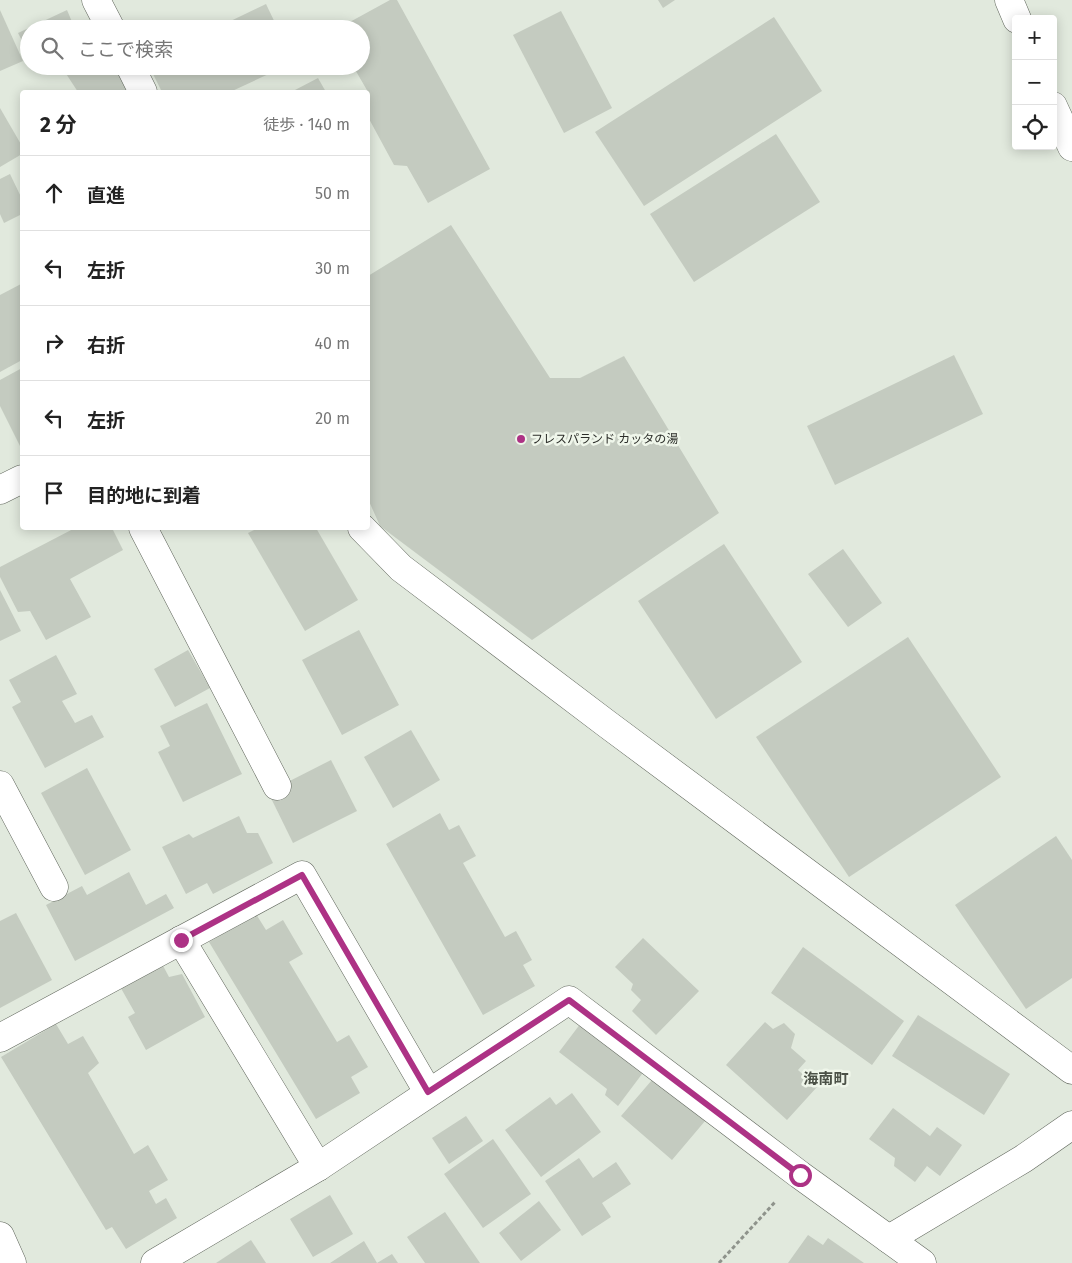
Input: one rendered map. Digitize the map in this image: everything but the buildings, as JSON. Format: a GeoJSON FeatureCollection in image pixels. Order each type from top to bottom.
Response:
{"type":"FeatureCollection","features":[{"type":"Feature","properties":{"kind":"street"},"geometry":{"type":"LineString","coordinates":[[96,0],[106,20]]}},
{"type":"Feature","properties":{"kind":"street"},"geometry":{"type":"LineString","coordinates":[[1009,0],[1015,15]]}},
{"type":"Feature","properties":{"kind":"street"},"geometry":{"type":"LineString","coordinates":[[134,75],[142,90]]}},
{"type":"Feature","properties":{"kind":"street"},"geometry":{"type":"LineString","coordinates":[[1057,115],[1072,147]]}},
{"type":"Feature","properties":{"kind":"street"},"geometry":{"type":"LineString","coordinates":[[0,490],[20,479]]}},
{"type":"Feature","properties":{"kind":"street"},"geometry":{"type":"LineString","coordinates":[[143,530],[277,786]]}},
{"type":"Feature","properties":{"kind":"street"},"geometry":{"type":"LineString","coordinates":[[364,530],[401,568],[615,730],[1072,1070]]}},
{"type":"Feature","properties":{"kind":"street"},"geometry":{"type":"LineString","coordinates":[[0,785],[54,887]]}},
{"type":"Feature","properties":{"kind":"street"},"geometry":{"type":"LineString","coordinates":[[0,1038],[302,875],[428,1092]]}},
{"type":"Feature","properties":{"kind":"street"},"geometry":{"type":"LineString","coordinates":[[181,940],[318,1167]]}},
{"type":"Feature","properties":{"kind":"street"},"geometry":{"type":"LineString","coordinates":[[155,1263],[318,1167],[428,1092],[569,1000],[800,1175],[922,1263]]}},
{"type":"Feature","properties":{"kind":"street"},"geometry":{"type":"LineString","coordinates":[[889,1239],[1023,1158],[1072,1125]]}},
{"type":"Feature","properties":{"kind":"street"},"geometry":{"type":"LineString","coordinates":[[0,1236],[12,1263]]}},
{"type":"Feature","properties":{"kind":"path"},"geometry":{"type":"LineString","coordinates":[[719,1263],[800,1175]]}},
{"type":"Feature","properties":{"kind":"place","name":"フレスパランド カッタの湯"},"geometry":{"type":"Point","coordinates":[521,439]}},
{"type":"Feature","properties":{"kind":"district","name":"海南町"},"geometry":{"type":"Point","coordinates":[826,1079]}},
{"type":"Feature","properties":{"kind":"route"},"geometry":{"type":"LineString","coordinates":[[181,940],[302,875],[428,1092],[569,1000],[800,1175]]}}]}
